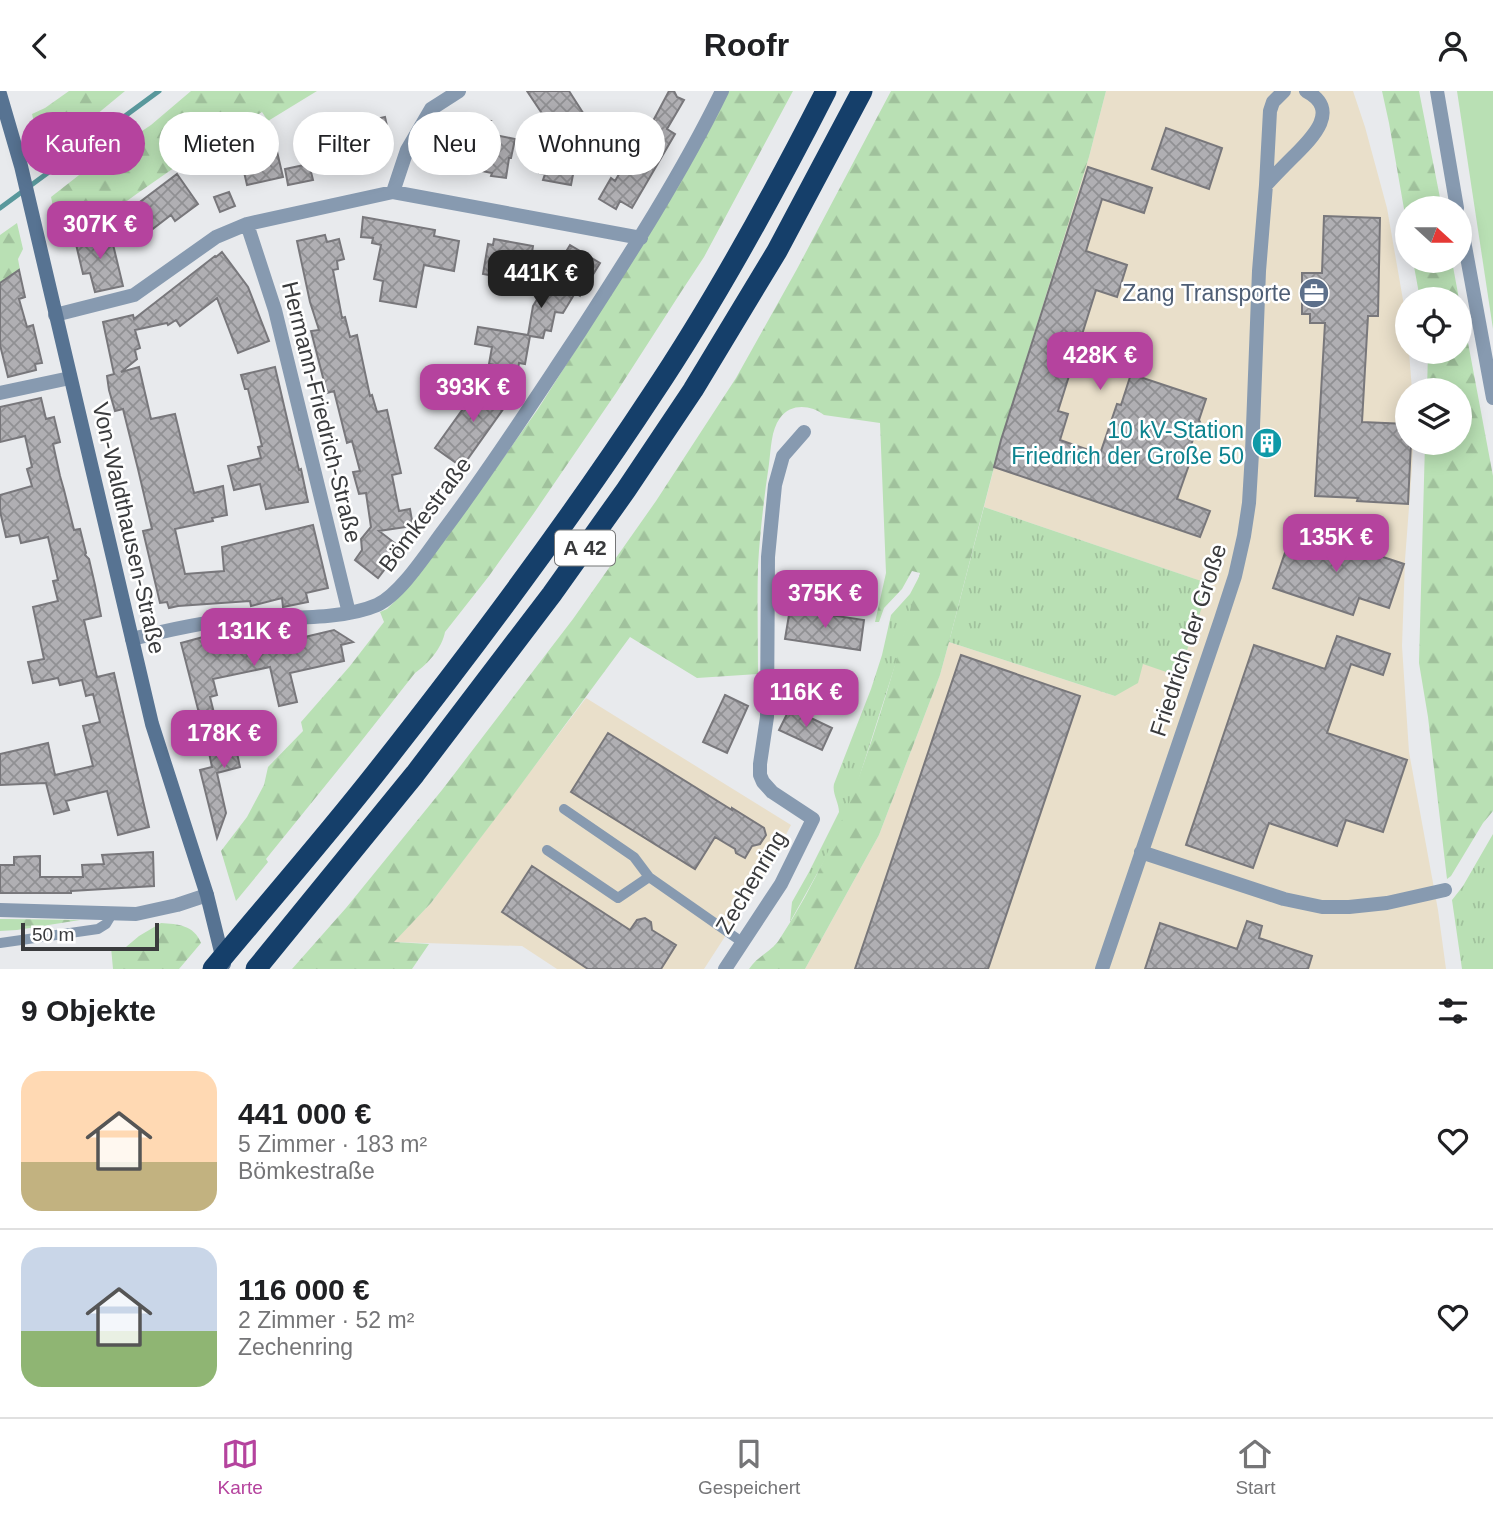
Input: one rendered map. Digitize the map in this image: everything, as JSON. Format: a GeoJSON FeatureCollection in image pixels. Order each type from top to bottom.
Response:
{"type":"FeatureCollection","features":[{"type":"Feature","properties":{"kind":"highway","name":"A 42"},"geometry":{"type":"LineString","coordinates":[[213,969],[373,776],[460,665],[573,509],[653,394],[718,289],[826,91]]}},
{"type":"Feature","properties":{"kind":"highway","name":"A 42"},"geometry":{"type":"LineString","coordinates":[[256,969],[415,774],[552,594],[626,490],[693,390],[777,251],[862,91]]}},
{"type":"Feature","properties":{"kind":"street"},"geometry":{"type":"LineString","coordinates":[[393,192],[407,150],[431,109],[459,91]]}},
{"type":"Feature","properties":{"kind":"street","name":"Bömkestraße"},"geometry":{"type":"LineString","coordinates":[[131,639],[229,620],[349,613],[381,603],[393,593],[457,512],[514,432],[640,238],[722,91]]}},
{"type":"Feature","properties":{"kind":"street"},"geometry":{"type":"LineString","coordinates":[[1266,185],[1315,135],[1321,124],[1321,106],[1316,98],[1306,91]]}},
{"type":"Feature","properties":{"kind":"street"},"geometry":{"type":"LineString","coordinates":[[1437,91],[1456,196]]}},
{"type":"Feature","properties":{"kind":"street","name":"Von-Waldthausen-Straße"},"geometry":{"type":"LineString","coordinates":[[0,94],[21,166],[152,725],[207,895],[225,969]]}},
{"type":"Feature","properties":{"kind":"street","name":"Friedrich der Große"},"geometry":{"type":"LineString","coordinates":[[1102,969],[1221,619],[1244,536],[1249,503],[1259,271],[1270,111],[1275,95]]}},
{"type":"Feature","properties":{"kind":"street"},"geometry":{"type":"LineString","coordinates":[[55,315],[134,295],[216,237],[247,224],[393,192],[640,238]]}},
{"type":"Feature","properties":{"kind":"street","name":"Hermann-Friedrich-Straße"},"geometry":{"type":"LineString","coordinates":[[247,224],[275,310],[349,613]]}},
{"type":"Feature","properties":{"kind":"street"},"geometry":{"type":"LineString","coordinates":[[1470,273],[1493,398]]}},
{"type":"Feature","properties":{"kind":"street"},"geometry":{"type":"LineString","coordinates":[[0,393],[70,378]]}},
{"type":"Feature","properties":{"kind":"street","name":"Zechenring"},"geometry":{"type":"LineString","coordinates":[[725,969],[781,884],[813,819],[772,792],[760,775],[767,717],[768,557],[775,485],[783,456],[804,432]]}},
{"type":"Feature","properties":{"kind":"street"},"geometry":{"type":"LineString","coordinates":[[1141,852],[1284,899],[1322,907],[1387,903],[1446,890]]}},
{"type":"Feature","properties":{"kind":"street"},"geometry":{"type":"LineString","coordinates":[[0,910],[136,913],[177,905],[207,895]]}},
{"type":"Feature","properties":{"kind":"lane"},"geometry":{"type":"LineString","coordinates":[[564,809],[634,857],[649,877],[743,942]]}},
{"type":"Feature","properties":{"kind":"lane"},"geometry":{"type":"LineString","coordinates":[[547,850],[618,898],[649,877]]}},
{"type":"Feature","properties":{"kind":"lane"},"geometry":{"type":"LineString","coordinates":[[0,943],[98,929],[106,924],[112,914]]}},
{"type":"Feature","properties":{"kind":"shaded area"},"geometry":{"type":"Polygon","coordinates":[[[1106,91],[1353,91],[1387,208],[1395,254],[1395,273],[1398,273],[1401,287],[1395,287],[1395,364],[1410,364],[1411,378],[1395,378],[1395,455],[1413,455],[1402,646],[1409,752],[1446,969],[805,969],[879,835],[940,675],[949,642],[1115,696],[1143,664],[1195,579],[984,507],[1001,440],[1089,157],[1106,91]]]}},
{"type":"Feature","properties":{"kind":"shaded area"},"geometry":{"type":"Polygon","coordinates":[[[586,698],[791,825],[768,870],[704,969],[557,969],[522,946],[393,942],[431,903],[586,698]]]}},
{"type":"Feature","properties":{"kind":"green space"},"geometry":{"type":"Polygon","coordinates":[[[69,91],[125,91],[100,112],[36,112],[69,91]]]}},
{"type":"Feature","properties":{"kind":"green space"},"geometry":{"type":"Polygon","coordinates":[[[191,91],[317,91],[279,114],[279,112],[166,112],[191,91]]]}},
{"type":"Feature","properties":{"kind":"green space"},"geometry":{"type":"Polygon","coordinates":[[[728,91],[793,91],[704,257],[534,513],[445,632],[434,655],[415,673],[266,859],[268,862],[236,901],[221,851],[247,817],[264,785],[268,767],[303,731],[301,722],[384,622],[380,612],[396,600],[472,502],[538,409],[640,248],[728,91]]]}},
{"type":"Feature","properties":{"kind":"green space"},"geometry":{"type":"Polygon","coordinates":[[[891,91],[1106,91],[1089,157],[1001,440],[940,675],[879,835],[805,969],[749,969],[779,940],[805,898],[847,809],[880,716],[920,573],[912,571],[902,589],[884,608],[879,622],[875,622],[886,573],[880,423],[824,415],[801,407],[790,410],[780,418],[772,440],[758,566],[758,674],[697,678],[630,637],[431,903],[394,942],[429,944],[412,969],[292,969],[346,908],[442,790],[573,619],[656,501],[736,378],[891,91]]]}},
{"type":"Feature","properties":{"kind":"green space"},"geometry":{"type":"Polygon","coordinates":[[[1382,91],[1419,91],[1440,196],[1402,196],[1382,91]]]}},
{"type":"Feature","properties":{"kind":"green space"},"geometry":{"type":"Polygon","coordinates":[[[1457,91],[1493,91],[1493,329],[1457,91]]]}},
{"type":"Feature","properties":{"kind":"green space"},"geometry":{"type":"Polygon","coordinates":[[[159,118],[159,175],[164,175],[107,214],[101,209],[73,230],[68,221],[57,225],[51,197],[79,175],[145,175],[145,129],[159,118]]]}},
{"type":"Feature","properties":{"kind":"green space"},"geometry":{"type":"Polygon","coordinates":[[[17,223],[23,249],[18,259],[20,270],[0,283],[0,235],[17,223]]]}},
{"type":"Feature","properties":{"kind":"green space"},"geometry":{"type":"Polygon","coordinates":[[[1415,273],[1454,273],[1457,287],[1418,287],[1415,273]]]}},
{"type":"Feature","properties":{"kind":"green space"},"geometry":{"type":"Polygon","coordinates":[[[1428,364],[1472,364],[1493,476],[1493,811],[1447,879],[1419,663],[1425,455],[1472,455],[1472,378],[1427,378],[1428,364]]]}},
{"type":"Feature","properties":{"kind":"green space"},"geometry":{"type":"Polygon","coordinates":[[[984,507],[1210,584],[1178,676],[1143,664],[1138,683],[1115,696],[949,642],[984,507]]]}},
{"type":"Feature","properties":{"kind":"green space"},"geometry":{"type":"Polygon","coordinates":[[[921,573],[899,653],[853,797],[828,854],[790,922],[792,902],[839,812],[834,784],[871,689],[891,615],[910,594],[921,573]]]}},
{"type":"Feature","properties":{"kind":"green space"},"geometry":{"type":"Polygon","coordinates":[[[1493,834],[1493,969],[1462,969],[1452,900],[1493,834]]]}},
{"type":"Feature","properties":{"kind":"green space"},"geometry":{"type":"Polygon","coordinates":[[[0,919],[80,920],[0,931],[0,919]]]}},
{"type":"Feature","properties":{"kind":"green space"},"geometry":{"type":"Polygon","coordinates":[[[161,923],[190,929],[201,943],[179,969],[113,969],[111,947],[126,947],[161,923]]]}},
{"type":"Feature","properties":{"kind":"building"},"geometry":{"type":"Polygon","coordinates":[[[527,91],[569,91],[582,112],[541,112],[527,91]]]}},
{"type":"Feature","properties":{"kind":"building"},"geometry":{"type":"Polygon","coordinates":[[[669,91],[674,91],[677,97],[684,100],[667,129],[675,134],[665,151],[665,112],[658,112],[669,91]]]}},
{"type":"Feature","properties":{"kind":"building"},"geometry":{"type":"Polygon","coordinates":[[[1166,128],[1222,148],[1209,189],[1152,169],[1166,128]]]}},
{"type":"Feature","properties":{"kind":"building"},"geometry":{"type":"Polygon","coordinates":[[[501,136],[515,139],[506,178],[491,176],[501,175],[501,136]]]}},
{"type":"Feature","properties":{"kind":"building"},"geometry":{"type":"Polygon","coordinates":[[[279,160],[283,177],[247,185],[245,175],[279,175],[279,160]]]}},
{"type":"Feature","properties":{"kind":"building"},"geometry":{"type":"Polygon","coordinates":[[[293,167],[293,175],[312,175],[313,180],[288,185],[285,169],[293,167]]]}},
{"type":"Feature","properties":{"kind":"building"},"geometry":{"type":"Polygon","coordinates":[[[1088,167],[1152,188],[1144,213],[1102,199],[1086,251],[1127,265],[1117,297],[1096,290],[1058,411],[1068,414],[1060,440],[1100,454],[1117,404],[1121,405],[1131,374],[1206,399],[1199,420],[1203,429],[1196,430],[1186,461],[1190,462],[1177,499],[1210,511],[1200,537],[994,467],[1088,167]]]}},
{"type":"Feature","properties":{"kind":"building"},"geometry":{"type":"Polygon","coordinates":[[[176,175],[198,204],[175,221],[171,215],[150,231],[132,208],[176,175]]]}},
{"type":"Feature","properties":{"kind":"building"},"geometry":{"type":"Polygon","coordinates":[[[545,175],[573,175],[571,185],[543,180],[545,175]]]}},
{"type":"Feature","properties":{"kind":"building"},"geometry":{"type":"Polygon","coordinates":[[[618,175],[651,175],[632,208],[620,201],[616,209],[599,199],[611,178],[615,181],[618,175]]]}},
{"type":"Feature","properties":{"kind":"building"},"geometry":{"type":"Polygon","coordinates":[[[229,192],[235,206],[220,212],[214,197],[229,192]]]}},
{"type":"Feature","properties":{"kind":"building"},"geometry":{"type":"Polygon","coordinates":[[[1324,216],[1380,218],[1378,316],[1368,316],[1362,422],[1395,423],[1395,455],[1410,455],[1408,504],[1315,496],[1325,323],[1310,323],[1310,314],[1302,314],[1302,273],[1322,273],[1324,216]]]}},
{"type":"Feature","properties":{"kind":"building"},"geometry":{"type":"Polygon","coordinates":[[[363,217],[435,230],[434,236],[459,241],[454,271],[424,265],[416,307],[380,301],[383,281],[374,279],[381,245],[372,243],[373,238],[361,237],[363,217]]]}},
{"type":"Feature","properties":{"kind":"building"},"geometry":{"type":"Polygon","coordinates":[[[110,232],[123,286],[95,292],[90,273],[83,274],[75,240],[110,232]]]}},
{"type":"Feature","properties":{"kind":"building"},"geometry":{"type":"Polygon","coordinates":[[[325,235],[327,242],[339,239],[344,259],[337,261],[338,269],[333,270],[342,318],[345,317],[350,337],[357,335],[370,396],[372,395],[377,412],[387,410],[401,473],[392,475],[399,511],[410,509],[413,526],[379,531],[401,548],[378,578],[355,560],[362,550],[361,539],[371,527],[366,493],[359,494],[353,472],[360,471],[352,441],[347,443],[334,391],[327,393],[311,331],[319,330],[297,241],[325,235]]]}},
{"type":"Feature","properties":{"kind":"building"},"geometry":{"type":"Polygon","coordinates":[[[494,239],[533,246],[532,252],[538,254],[533,283],[483,274],[488,244],[493,245],[494,239]]]}},
{"type":"Feature","properties":{"kind":"building"},"geometry":{"type":"Polygon","coordinates":[[[570,245],[600,263],[580,296],[575,293],[563,313],[555,312],[551,331],[545,330],[543,338],[530,336],[525,364],[519,363],[518,369],[489,364],[492,347],[475,344],[478,327],[528,335],[533,306],[570,245]]]}},
{"type":"Feature","properties":{"kind":"building"},"geometry":{"type":"Polygon","coordinates":[[[222,252],[248,287],[269,341],[238,353],[217,298],[180,326],[176,320],[168,325],[167,323],[135,330],[140,348],[135,350],[137,359],[121,372],[139,367],[151,419],[175,414],[194,493],[223,486],[227,515],[212,518],[213,521],[175,529],[185,574],[224,571],[222,547],[313,525],[328,588],[306,593],[308,602],[283,607],[282,598],[251,606],[250,601],[169,608],[167,602],[160,603],[143,531],[152,529],[138,469],[123,409],[115,411],[109,390],[107,376],[114,374],[103,322],[133,315],[134,319],[222,252]]]}},
{"type":"Feature","properties":{"kind":"building"},"geometry":{"type":"Polygon","coordinates":[[[19,270],[25,297],[19,299],[27,327],[33,325],[42,363],[35,364],[36,370],[8,377],[0,345],[0,283],[19,270]]]}},
{"type":"Feature","properties":{"kind":"building"},"geometry":{"type":"Polygon","coordinates":[[[275,367],[308,502],[266,509],[260,484],[234,490],[228,466],[261,458],[258,447],[262,446],[248,389],[245,389],[241,375],[275,367]]]}},
{"type":"Feature","properties":{"kind":"building"},"geometry":{"type":"Polygon","coordinates":[[[487,381],[511,398],[462,467],[435,448],[465,406],[469,408],[487,381]]]}},
{"type":"Feature","properties":{"kind":"building"},"geometry":{"type":"Polygon","coordinates":[[[41,398],[46,419],[54,417],[60,442],[53,444],[60,476],[74,530],[80,529],[95,585],[101,616],[84,620],[97,677],[114,673],[149,827],[118,835],[107,791],[66,801],[69,810],[54,814],[46,783],[0,785],[0,754],[48,743],[55,775],[93,766],[83,726],[100,722],[93,694],[86,696],[82,680],[60,685],[58,678],[33,683],[28,662],[44,659],[33,607],[58,601],[53,581],[58,580],[48,537],[21,543],[19,535],[6,537],[0,511],[0,495],[32,486],[27,469],[32,467],[25,436],[0,442],[0,407],[41,398]]]}},
{"type":"Feature","properties":{"kind":"building"},"geometry":{"type":"Polygon","coordinates":[[[1293,529],[1373,557],[1374,554],[1404,564],[1389,608],[1359,598],[1353,615],[1273,588],[1293,529]]]}},
{"type":"Feature","properties":{"kind":"building"},"geometry":{"type":"Polygon","coordinates":[[[790,609],[864,620],[860,650],[785,639],[790,609]]]}},
{"type":"Feature","properties":{"kind":"building"},"geometry":{"type":"Polygon","coordinates":[[[334,630],[353,642],[341,645],[344,661],[290,673],[297,702],[279,706],[270,667],[213,679],[217,695],[210,697],[220,737],[194,743],[189,719],[200,717],[181,643],[203,637],[206,649],[272,633],[275,644],[334,630]]]}},
{"type":"Feature","properties":{"kind":"building"},"geometry":{"type":"Polygon","coordinates":[[[1337,636],[1390,654],[1383,675],[1351,664],[1327,733],[1407,760],[1383,832],[1346,820],[1337,846],[1269,823],[1253,868],[1186,845],[1254,645],[1325,669],[1337,636]]]}},
{"type":"Feature","properties":{"kind":"building"},"geometry":{"type":"Polygon","coordinates":[[[961,655],[1080,696],[988,969],[855,969],[961,655]]]}},
{"type":"Feature","properties":{"kind":"building"},"geometry":{"type":"Polygon","coordinates":[[[725,695],[748,706],[727,753],[703,742],[725,695]]]}},
{"type":"Feature","properties":{"kind":"building"},"geometry":{"type":"Polygon","coordinates":[[[790,708],[832,728],[822,750],[779,730],[790,708]]]}},
{"type":"Feature","properties":{"kind":"building"},"geometry":{"type":"Polygon","coordinates":[[[255,731],[259,747],[237,753],[240,767],[217,773],[226,813],[217,838],[200,770],[212,767],[207,743],[255,731]]]}},
{"type":"Feature","properties":{"kind":"building"},"geometry":{"type":"Polygon","coordinates":[[[608,733],[764,828],[766,835],[760,844],[752,846],[745,858],[715,837],[695,869],[571,792],[608,733]]]}},
{"type":"Feature","properties":{"kind":"building"},"geometry":{"type":"Polygon","coordinates":[[[153,852],[154,886],[71,893],[0,893],[0,865],[14,865],[14,857],[40,856],[40,877],[83,877],[82,865],[104,864],[102,855],[153,852]]]}},
{"type":"Feature","properties":{"kind":"building"},"geometry":{"type":"Polygon","coordinates":[[[532,866],[630,930],[637,920],[645,918],[651,922],[652,930],[676,945],[661,969],[588,969],[502,912],[532,866]]]}},
{"type":"Feature","properties":{"kind":"building"},"geometry":{"type":"Polygon","coordinates":[[[1247,921],[1262,926],[1259,938],[1312,956],[1308,969],[1145,969],[1160,923],[1237,949],[1247,921]]]}},
{"type":"Feature","properties":{"kind":"waterway"},"geometry":{"type":"LineString","coordinates":[[0,208],[159,91]]}},
{"type":"Feature","properties":{"kind":"place","name":"Zang Transporte"},"geometry":{"type":"Point","coordinates":[1314,293]}},
{"type":"Feature","properties":{"kind":"place","name":"10 kV-Station Friedrich der Große 50"},"geometry":{"type":"Point","coordinates":[1267,443]}}]}
